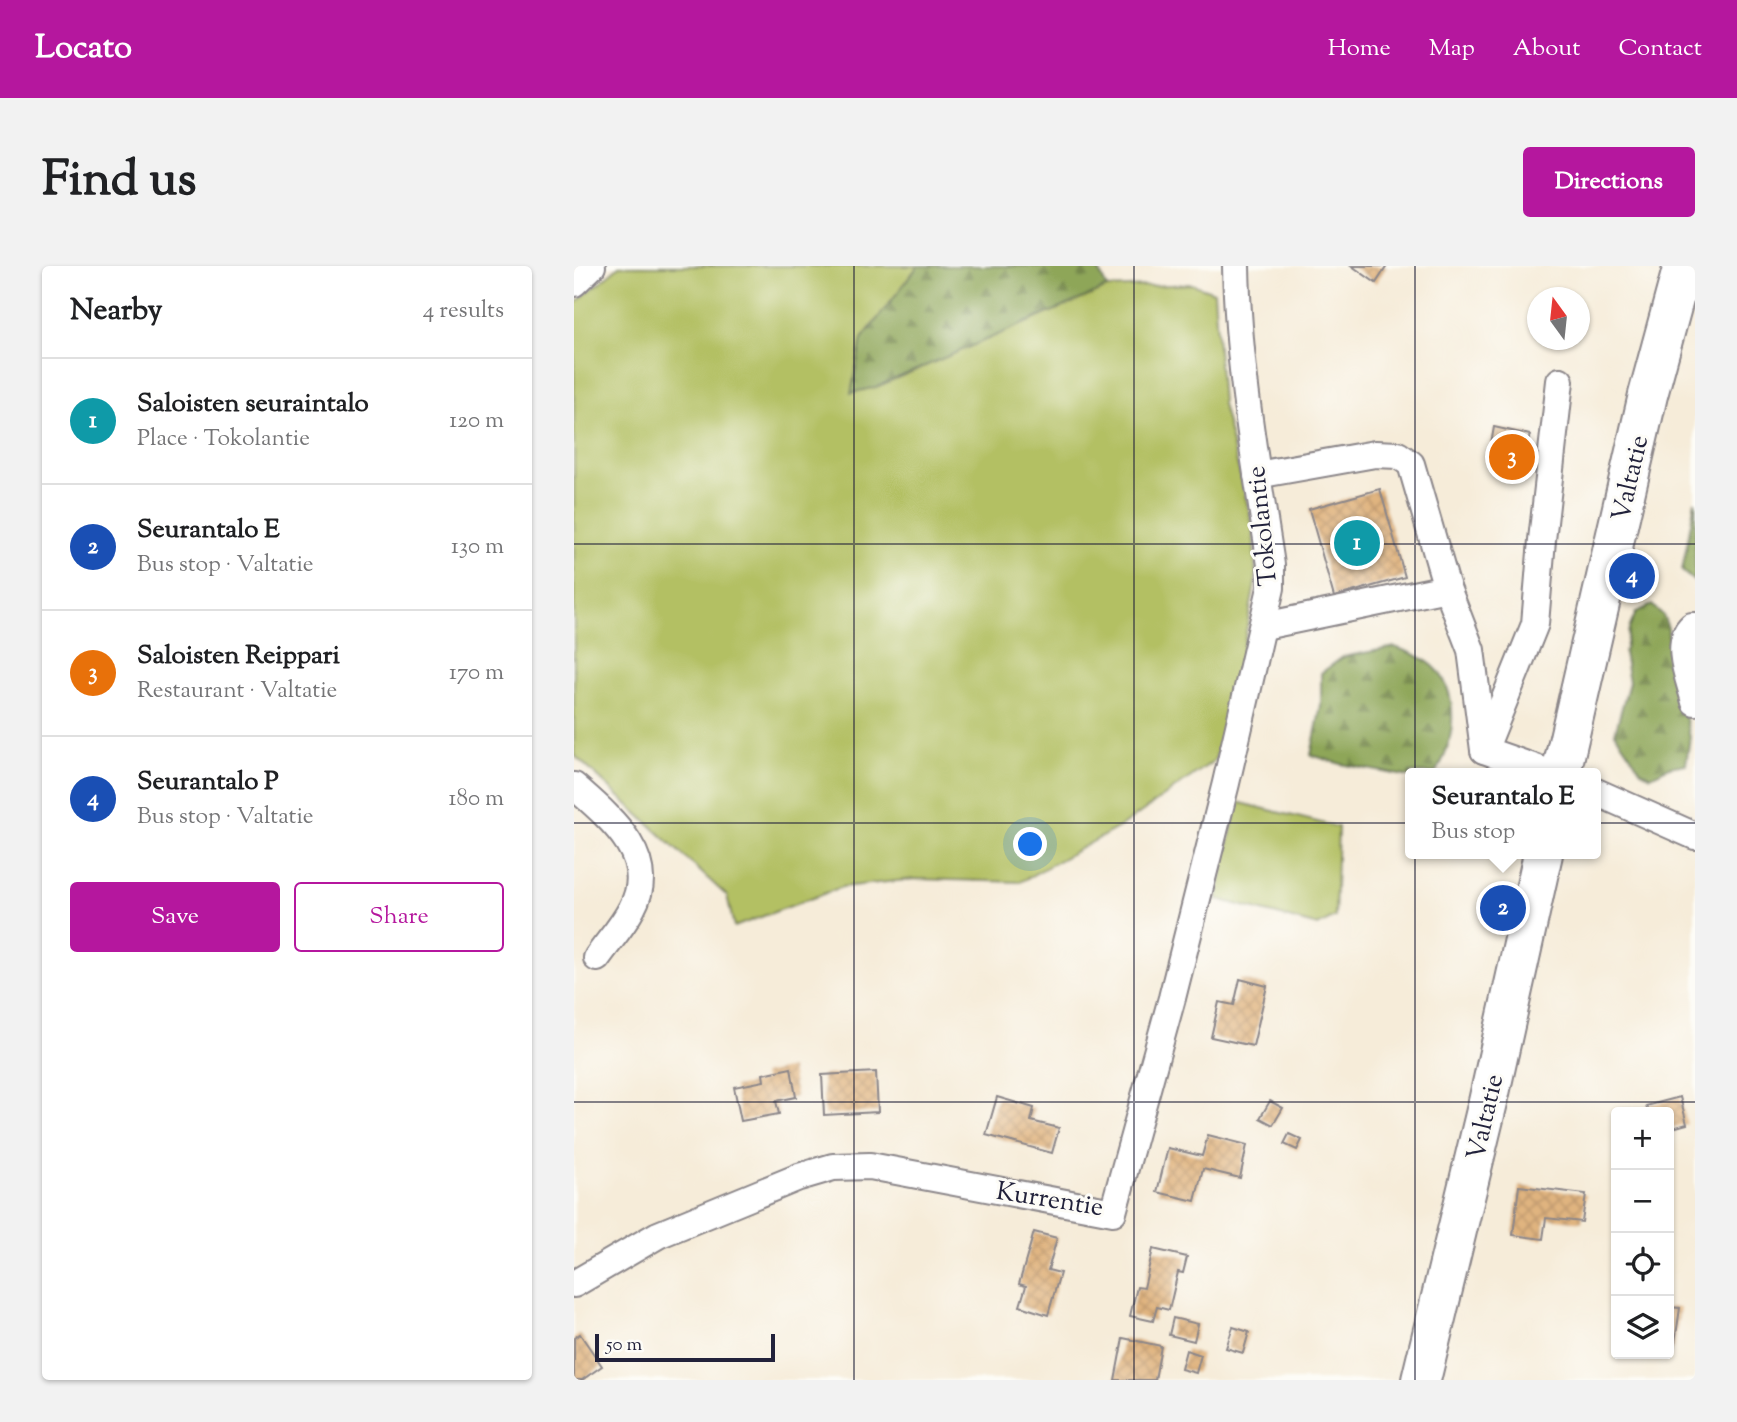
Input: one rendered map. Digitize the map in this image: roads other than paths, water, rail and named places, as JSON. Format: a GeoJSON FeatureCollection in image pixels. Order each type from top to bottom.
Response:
{"type":"FeatureCollection","features":[{"type":"Feature","properties":{"kind":"highway","name":"Valtatie"},"geometry":{"type":"LineString","coordinates":[[1562,768],[1648,395],[1683,266]]}},
{"type":"Feature","properties":{"kind":"highway","name":"Valtatie"},"geometry":{"type":"LineString","coordinates":[[1421,1380],[1488,1102],[1542,859]]}},
{"type":"Feature","properties":{"kind":"street"},"geometry":{"type":"LineString","coordinates":[[574,282],[592,266]]}},
{"type":"Feature","properties":{"kind":"street","name":"Tokolantie"},"geometry":{"type":"LineString","coordinates":[[1226,783],[1271,588],[1271,565],[1243,386],[1237,324],[1236,266]]}},
{"type":"Feature","properties":{"kind":"street"},"geometry":{"type":"LineString","coordinates":[[1484,750],[1535,624],[1560,382]]}},
{"type":"Feature","properties":{"kind":"street"},"geometry":{"type":"LineString","coordinates":[[1257,475],[1375,453],[1398,455],[1411,464],[1447,588],[1471,650],[1484,750]]}},
{"type":"Feature","properties":{"kind":"street"},"geometry":{"type":"LineString","coordinates":[[1264,626],[1447,588]]}},
{"type":"Feature","properties":{"kind":"street"},"geometry":{"type":"LineString","coordinates":[[1689,634],[1684,656],[1695,702]]}},
{"type":"Feature","properties":{"kind":"street"},"geometry":{"type":"LineString","coordinates":[[1484,750],[1536,768]]}},
{"type":"Feature","properties":{"kind":"street","name":"Kurrentie"},"geometry":{"type":"LineString","coordinates":[[574,1284],[659,1235],[799,1177],[833,1167],[870,1166],[1113,1212],[1172,998],[1226,783]]}},
{"type":"Feature","properties":{"kind":"street"},"geometry":{"type":"LineString","coordinates":[[574,786],[605,813],[631,844],[639,865],[640,881],[633,907],[597,958]]}},
{"type":"Feature","properties":{"kind":"street"},"geometry":{"type":"LineString","coordinates":[[1601,794],[1695,836]]}},
{"type":"Feature","properties":{"kind":"place","name":"Saloisten Reippari"},"geometry":{"type":"Point","coordinates":[1512,457]}},
{"type":"Feature","properties":{"kind":"place","name":"Saloisten seuraintalo"},"geometry":{"type":"Point","coordinates":[1357,543]}},
{"type":"Feature","properties":{"kind":"place","name":"Seurantalo P"},"geometry":{"type":"Point","coordinates":[1632,576]}},
{"type":"Feature","properties":{"kind":"place","name":"Seurantalo E"},"geometry":{"type":"Point","coordinates":[1503,908]}}]}
